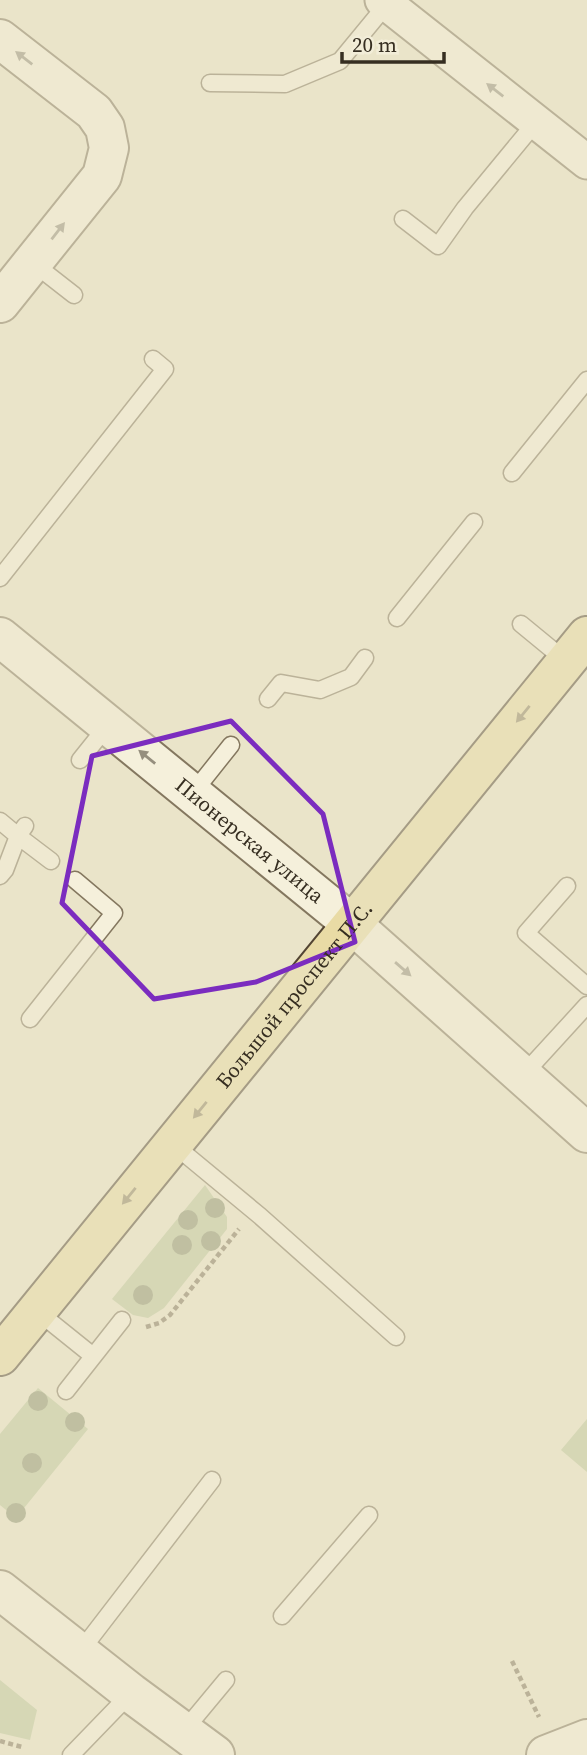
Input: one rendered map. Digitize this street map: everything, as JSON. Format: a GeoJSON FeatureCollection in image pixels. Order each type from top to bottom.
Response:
{"type":"FeatureCollection","features":[{"type":"Feature","properties":{"kind":"main road","name":"Большой проспект П.С."},"geometry":{"type":"LineString","coordinates":[[0,1356],[577,648]]}},
{"type":"Feature","properties":{"kind":"street"},"geometry":{"type":"LineString","coordinates":[[384,2],[587,162]]}},
{"type":"Feature","properties":{"kind":"street"},"geometry":{"type":"LineString","coordinates":[[0,39],[94,112],[105,128],[109,148],[102,176],[0,303]]}},
{"type":"Feature","properties":{"kind":"street","name":"Пионерская улица"},"geometry":{"type":"LineString","coordinates":[[0,637],[352,924],[587,1133]]}},
{"type":"Feature","properties":{"kind":"street"},"geometry":{"type":"LineString","coordinates":[[3,1597],[215,1755]]}},
{"type":"Feature","properties":{"kind":"street"},"geometry":{"type":"LineString","coordinates":[[546,1755],[587,1739]]}},
{"type":"Feature","properties":{"kind":"lane"},"geometry":{"type":"LineString","coordinates":[[210,83],[285,84],[340,61],[384,2]]}},
{"type":"Feature","properties":{"kind":"lane"},"geometry":{"type":"LineString","coordinates":[[403,219],[438,246],[465,208],[536,122]]}},
{"type":"Feature","properties":{"kind":"lane"},"geometry":{"type":"LineString","coordinates":[[33,263],[74,295]]}},
{"type":"Feature","properties":{"kind":"lane"},"geometry":{"type":"LineString","coordinates":[[0,578],[165,369],[153,359]]}},
{"type":"Feature","properties":{"kind":"lane"},"geometry":{"type":"LineString","coordinates":[[512,473],[587,380]]}},
{"type":"Feature","properties":{"kind":"lane"},"geometry":{"type":"LineString","coordinates":[[397,618],[449,566],[474,522]]}},
{"type":"Feature","properties":{"kind":"lane"},"geometry":{"type":"LineString","coordinates":[[521,624],[577,648]]}},
{"type":"Feature","properties":{"kind":"lane"},"geometry":{"type":"LineString","coordinates":[[268,699],[281,683],[320,690],[351,677],[365,658]]}},
{"type":"Feature","properties":{"kind":"lane"},"geometry":{"type":"LineString","coordinates":[[80,760],[108,725]]}},
{"type":"Feature","properties":{"kind":"lane"},"geometry":{"type":"LineString","coordinates":[[192,794],[231,746]]}},
{"type":"Feature","properties":{"kind":"lane"},"geometry":{"type":"LineString","coordinates":[[0,821],[21,831],[51,861]]}},
{"type":"Feature","properties":{"kind":"lane"},"geometry":{"type":"LineString","coordinates":[[0,876],[21,831]]}},
{"type":"Feature","properties":{"kind":"lane"},"geometry":{"type":"LineString","coordinates":[[30,1019],[114,913],[75,880]]}},
{"type":"Feature","properties":{"kind":"lane"},"geometry":{"type":"LineString","coordinates":[[567,886],[526,933],[587,986]]}},
{"type":"Feature","properties":{"kind":"lane"},"geometry":{"type":"LineString","coordinates":[[522,1076],[587,1005]]}},
{"type":"Feature","properties":{"kind":"lane"},"geometry":{"type":"LineString","coordinates":[[172,1143],[253,1210],[396,1337]]}},
{"type":"Feature","properties":{"kind":"lane"},"geometry":{"type":"LineString","coordinates":[[37,1311],[93,1356]]}},
{"type":"Feature","properties":{"kind":"lane"},"geometry":{"type":"LineString","coordinates":[[66,1391],[122,1320]]}},
{"type":"Feature","properties":{"kind":"lane"},"geometry":{"type":"LineString","coordinates":[[79,1653],[212,1480]]}},
{"type":"Feature","properties":{"kind":"lane"},"geometry":{"type":"LineString","coordinates":[[282,1616],[369,1515]]}},
{"type":"Feature","properties":{"kind":"lane"},"geometry":{"type":"LineString","coordinates":[[182,1732],[226,1680]]}},
{"type":"Feature","properties":{"kind":"lane"},"geometry":{"type":"LineString","coordinates":[[71,1755],[131,1693]]}},
{"type":"Feature","properties":{"kind":"path"},"geometry":{"type":"LineString","coordinates":[[122,1320],[131,1326],[144,1327],[159,1323],[170,1315],[253,1210]]}},
{"type":"Feature","properties":{"kind":"path"},"geometry":{"type":"LineString","coordinates":[[512,1661],[539,1717]]}},
{"type":"Feature","properties":{"kind":"path"},"geometry":{"type":"LineString","coordinates":[[0,1741],[22,1747]]}},
{"type":"Feature","properties":{"kind":"highlighted area"},"geometry":{"type":"Polygon","coordinates":[[[231,721],[323,814],[355,942],[256,982],[154,999],[62,903],[92,756],[231,721]]]}},
{"type":"Feature","properties":{"kind":"green space"},"geometry":{"type":"Polygon","coordinates":[[[205,1185],[227,1217],[227,1229],[164,1308],[148,1318],[133,1315],[112,1299],[205,1185]]]}},
{"type":"Feature","properties":{"kind":"green space"},"geometry":{"type":"Polygon","coordinates":[[[38,1388],[88,1429],[16,1518],[0,1505],[0,1434],[38,1388]]]}},
{"type":"Feature","properties":{"kind":"green space"},"geometry":{"type":"Polygon","coordinates":[[[587,1419],[587,1472],[561,1450],[587,1419]]]}},
{"type":"Feature","properties":{"kind":"green space"},"geometry":{"type":"Polygon","coordinates":[[[0,1680],[37,1710],[30,1740],[0,1733],[0,1680]]]}}]}
